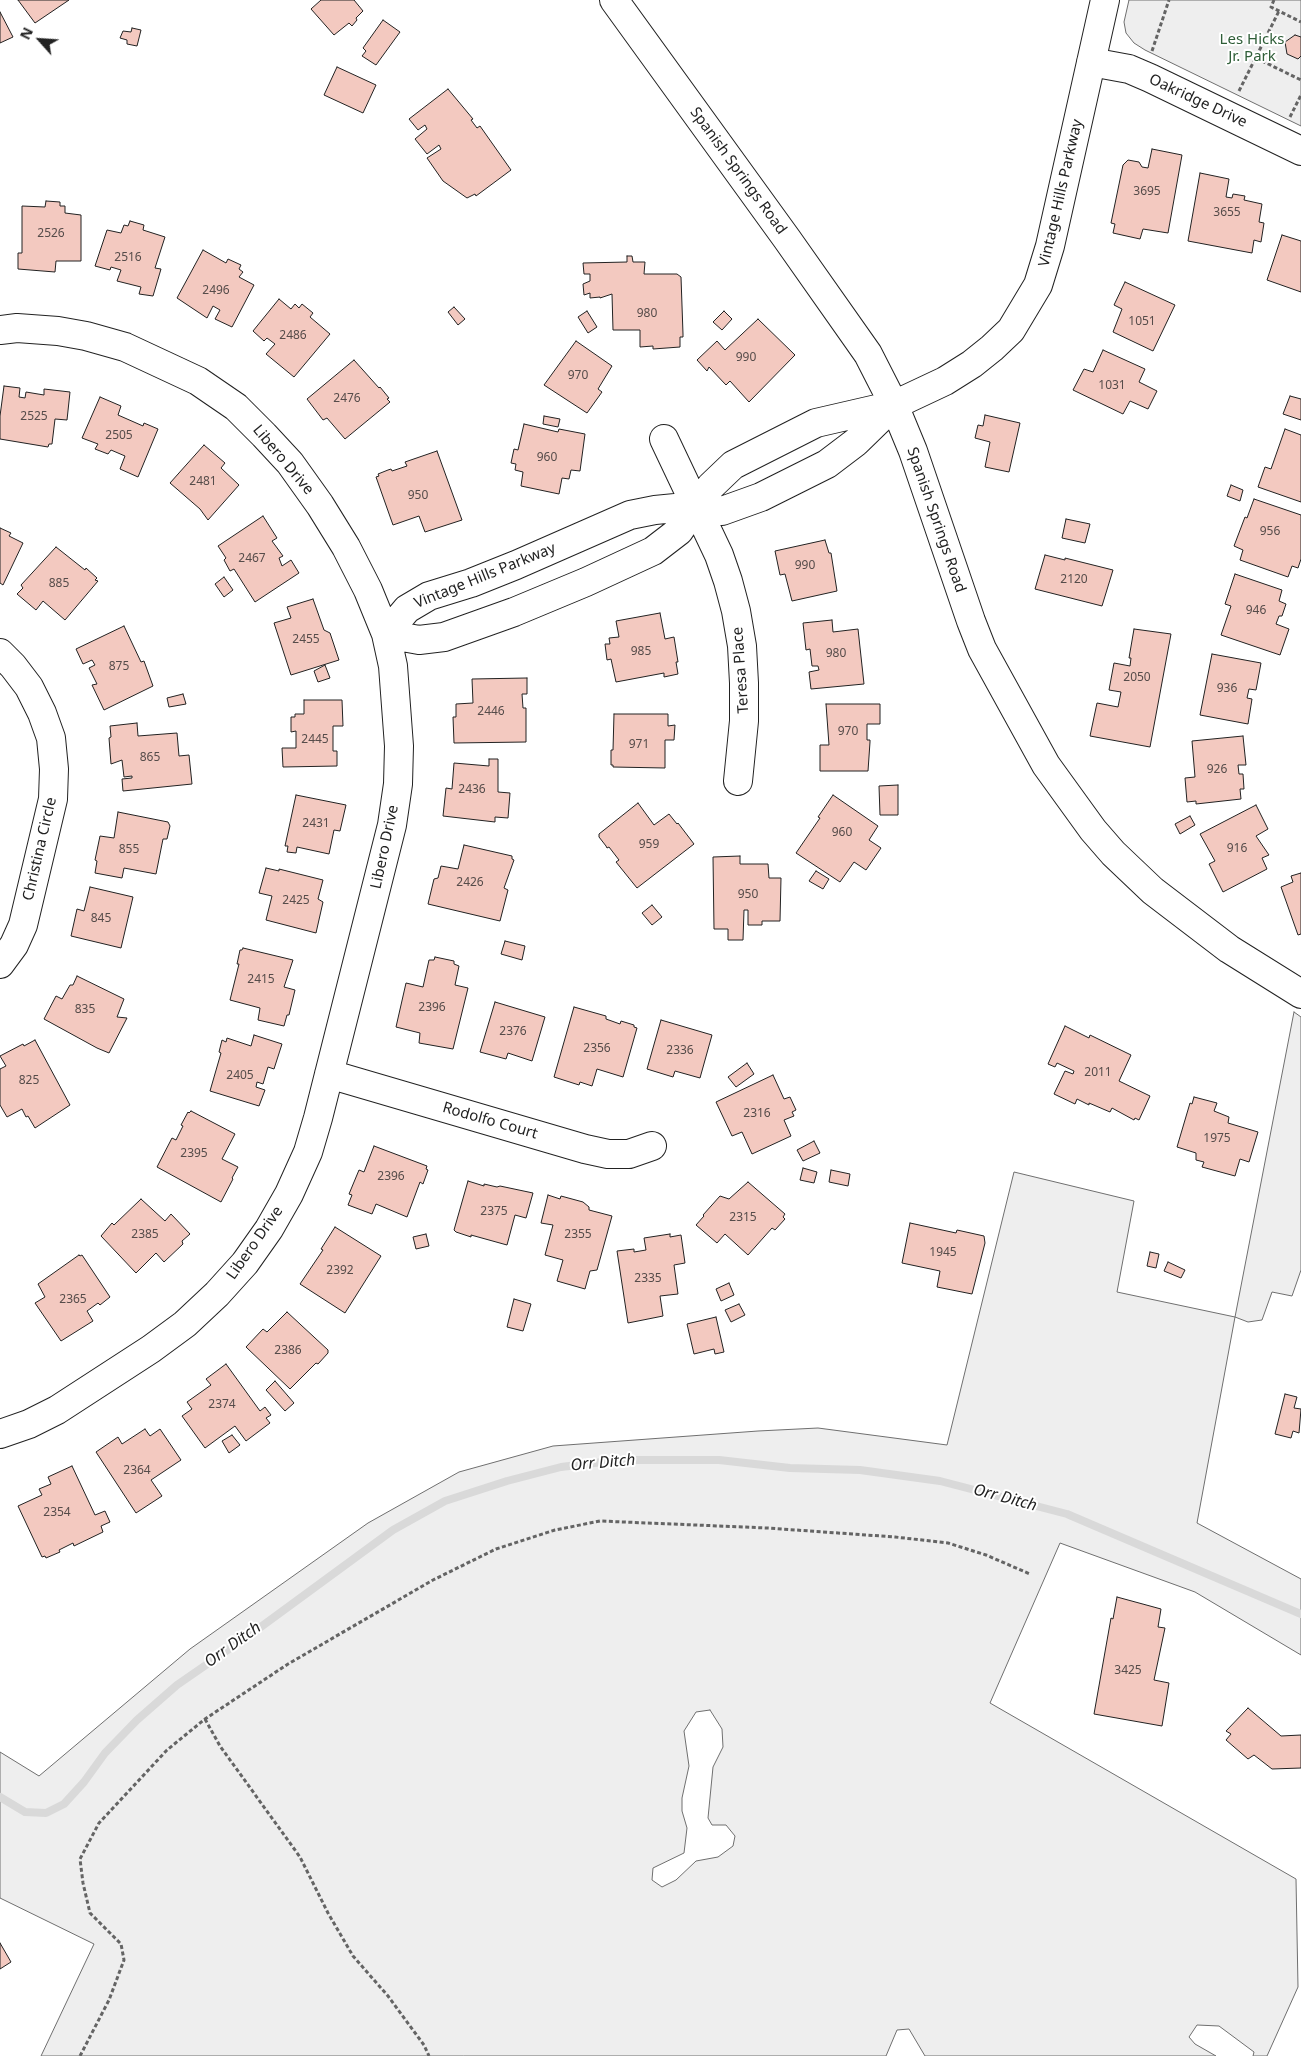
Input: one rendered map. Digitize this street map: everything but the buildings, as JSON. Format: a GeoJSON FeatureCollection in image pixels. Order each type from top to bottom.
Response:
{"type":"FeatureCollection","features":[{"type":"Feature","properties":{"kind":"street","name":"Spanish Springs Road"},"geometry":{"type":"LineString","coordinates":[[614,0],[868,354],[894,405],[913,451],[970,622],[982,650],[1027,733],[1055,779],[1093,830],[1113,853],[1153,891],[1229,949],[1301,994]]}},
{"type":"Feature","properties":{"kind":"street","name":"Vintage Hills Parkway"},"geometry":{"type":"LineString","coordinates":[[894,405],[856,442],[827,464],[761,497],[722,511],[696,506],[655,510],[630,515],[516,565],[471,583],[428,596],[407,609],[386,634],[419,640],[444,637],[514,612],[586,582],[652,551],[679,531],[696,506],[711,486],[733,465],[816,423],[894,405],[945,380],[972,364],[1011,330],[1038,286],[1050,246],[1105,0]]}},
{"type":"Feature","properties":{"kind":"street","name":"Oakridge Drive"},"geometry":{"type":"LineString","coordinates":[[1091,62],[1129,70],[1144,76],[1301,151]]}},
{"type":"Feature","properties":{"kind":"street","name":"Libero Drive"},"geometry":{"type":"LineString","coordinates":[[0,330],[17,328],[58,332],[86,336],[125,347],[198,381],[236,407],[290,463],[320,505],[346,547],[368,590],[386,634],[393,666],[399,746],[398,784],[392,825],[329,1074],[308,1152],[289,1194],[269,1229],[245,1263],[217,1294],[185,1324],[151,1349],[57,1410],[29,1424],[0,1434]]}},
{"type":"Feature","properties":{"kind":"street","name":"Teresa Place"},"geometry":{"type":"LineString","coordinates":[[664,439],[728,580],[742,646],[744,721],[738,781]]}},
{"type":"Feature","properties":{"kind":"street","name":"Christina Circle"},"geometry":{"type":"LineString","coordinates":[[0,653],[29,687],[42,713],[51,738],[54,769],[53,799],[23,925],[14,945],[0,964]]}},
{"type":"Feature","properties":{"kind":"street","name":"Rodolfo Court"},"geometry":{"type":"LineString","coordinates":[[329,1074],[585,1149],[608,1154],[630,1154],[652,1146]]}},
{"type":"Feature","properties":{"kind":"path"},"geometry":{"type":"LineString","coordinates":[[1144,76],[1169,0]]}},
{"type":"Feature","properties":{"kind":"path"},"geometry":{"type":"LineString","coordinates":[[1274,0],[1271,7],[1301,22]]}},
{"type":"Feature","properties":{"kind":"path"},"geometry":{"type":"LineString","coordinates":[[1239,91],[1279,11]]}},
{"type":"Feature","properties":{"kind":"path"},"geometry":{"type":"LineString","coordinates":[[1256,58],[1301,80]]}},
{"type":"Feature","properties":{"kind":"path"},"geometry":{"type":"LineString","coordinates":[[1289,120],[1301,95]]}},
{"type":"Feature","properties":{"kind":"path"},"geometry":{"type":"LineString","coordinates":[[80,2056],[110,2000],[124,1960],[121,1944],[90,1913],[80,1859],[99,1823],[167,1750],[205,1719],[288,1664],[433,1580],[496,1549],[555,1530],[600,1521],[766,1528],[912,1539],[948,1544],[986,1555],[1030,1574]]}},
{"type":"Feature","properties":{"kind":"path"},"geometry":{"type":"LineString","coordinates":[[205,1719],[220,1746],[300,1857],[352,1956],[388,1996],[424,2045],[429,2056]]}},
{"type":"Feature","properties":{"kind":"green space","name":"Les Hicks Jr. Park"},"geometry":{"type":"Polygon","coordinates":[[[1129,0],[1301,0],[1301,126],[1134,43],[1126,33],[1124,22],[1129,0]]]}},
{"type":"Feature","properties":{"kind":"green space"},"geometry":{"type":"Polygon","coordinates":[[[1294,1012],[1301,1017],[1301,1270],[1292,1296],[1272,1292],[1262,1320],[1248,1322],[1235,1317],[1294,1012]]]}},
{"type":"Feature","properties":{"kind":"green space"},"geometry":{"type":"Polygon","coordinates":[[[1014,1172],[1134,1201],[1117,1292],[1235,1317],[1197,1523],[1301,1579],[1301,1655],[1195,1592],[1060,1543],[990,1703],[1296,1879],[1298,1987],[1267,2056],[1253,2056],[1254,2052],[1219,2026],[1197,2025],[1189,2037],[1195,2044],[1216,2056],[925,2056],[909,2029],[897,2030],[886,2056],[41,2056],[94,1944],[0,1898],[0,1752],[39,1776],[190,1649],[368,1523],[459,1472],[553,1446],[758,1431],[818,1428],[947,1445],[1014,1172]],[[710,1710],[696,1712],[684,1731],[689,1766],[682,1798],[682,1811],[687,1828],[684,1853],[653,1868],[652,1880],[662,1887],[676,1880],[696,1861],[718,1857],[733,1846],[735,1836],[726,1825],[712,1825],[708,1818],[713,1767],[723,1747],[722,1729],[710,1710]]]}},
{"type":"Feature","properties":{"kind":"waterway","name":"Orr Ditch"},"geometry":{"type":"LineString","coordinates":[[0,1797],[25,1812],[46,1813],[64,1804],[84,1782],[105,1753],[137,1720],[177,1685],[258,1629],[393,1530],[445,1501],[507,1481],[561,1467],[619,1460],[719,1460],[790,1468],[860,1470],[940,1481],[1067,1514],[1301,1614]]}}]}
